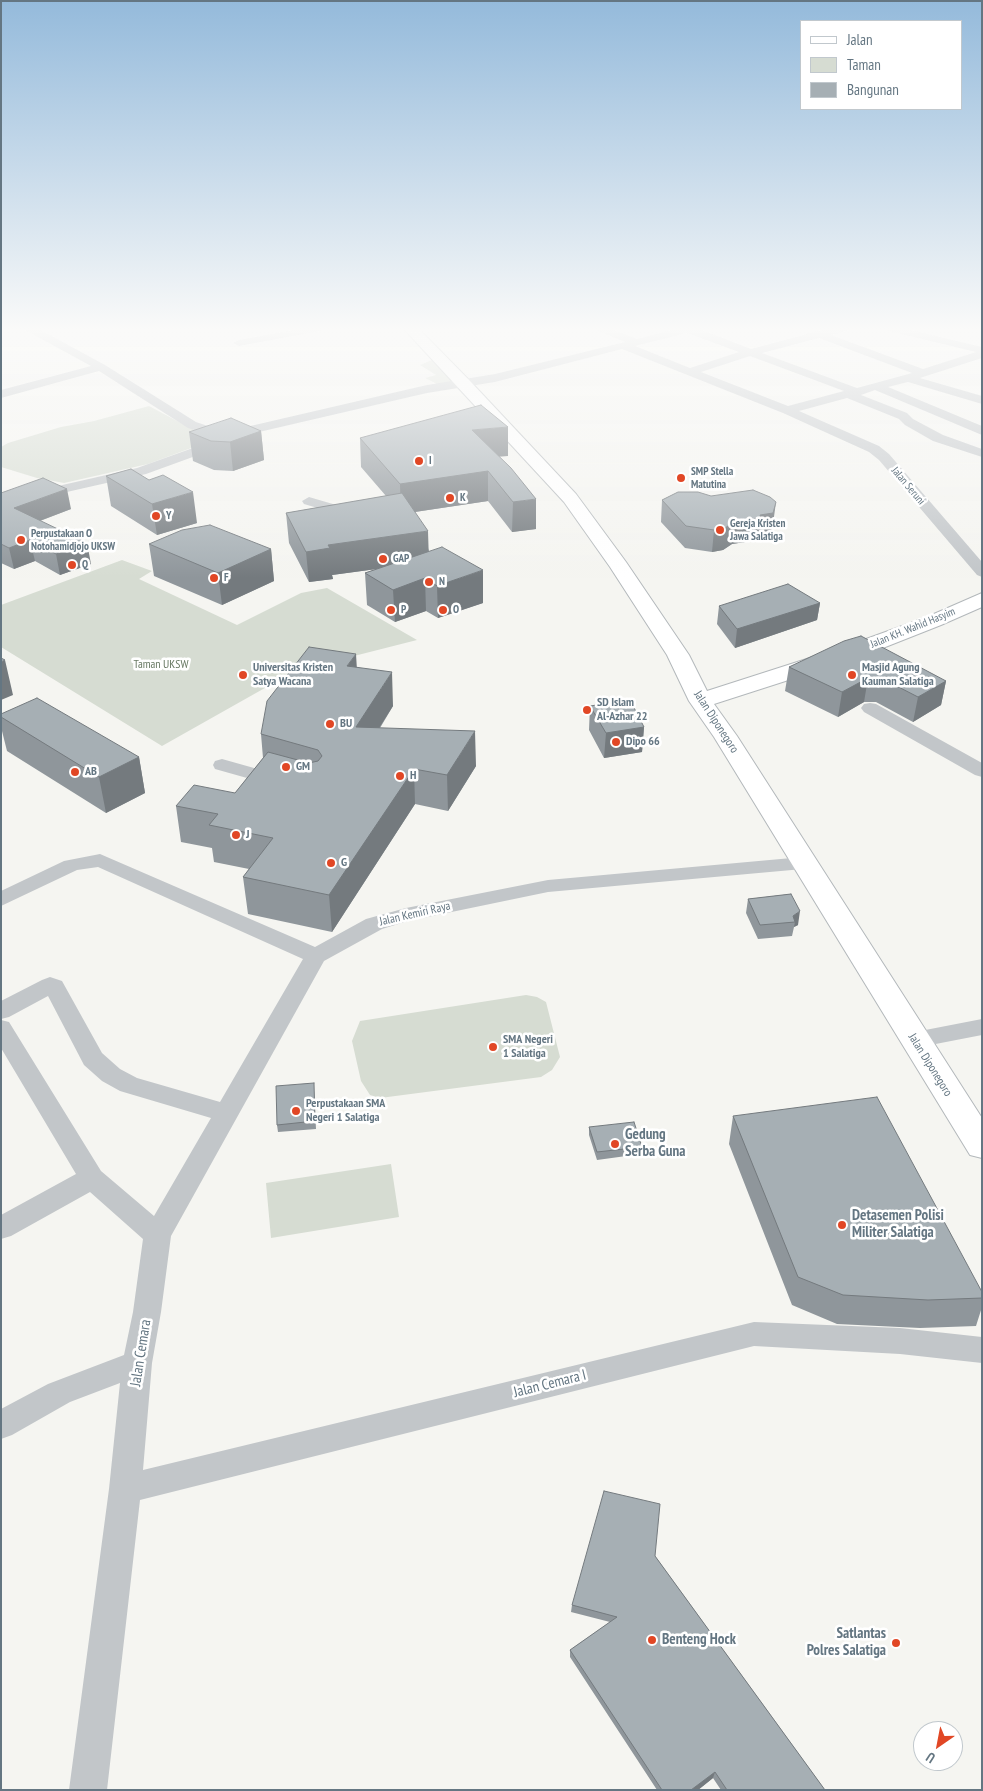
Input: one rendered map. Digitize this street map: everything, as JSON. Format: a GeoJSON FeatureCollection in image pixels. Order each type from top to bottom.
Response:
{"type":"FeatureCollection","features":[{"type":"Feature","properties":{"kind":"main road","name":"Jalan Diponegoro"},"geometry":{"type":"LineString","coordinates":[[490,412],[570,498],[619,566],[678,655],[700,701],[725,736],[803,864],[982,1146]]}},
{"type":"Feature","properties":{"kind":"main road","name":"Jalan KH. Wahid Hasyim"},"geometry":{"type":"LineString","coordinates":[[700,701],[852,652],[934,621],[982,599]]}},
{"type":"Feature","properties":{"kind":"street"},"geometry":{"type":"LineString","coordinates":[[172,412],[198,428],[220,432],[246,431]]}},
{"type":"Feature","properties":{"kind":"street"},"geometry":{"type":"LineString","coordinates":[[1,503],[141,471],[191,454],[246,431],[330,412]]}},
{"type":"Feature","properties":{"kind":"street","name":"Jalan Seruni"},"geometry":{"type":"LineString","coordinates":[[791,412],[863,443],[884,457],[982,572]]}},
{"type":"Feature","properties":{"kind":"street"},"geometry":{"type":"LineString","coordinates":[[894,412],[904,416],[909,422],[924,431],[982,453]]}},
{"type":"Feature","properties":{"kind":"street"},"geometry":{"type":"LineString","coordinates":[[937,412],[982,431]]}},
{"type":"Feature","properties":{"kind":"street"},"geometry":{"type":"LineString","coordinates":[[955,444],[982,436]]}},
{"type":"Feature","properties":{"kind":"street"},"geometry":{"type":"LineString","coordinates":[[309,501],[344,512]]}},
{"type":"Feature","properties":{"kind":"street"},"geometry":{"type":"LineString","coordinates":[[870,708],[982,771]]}},
{"type":"Feature","properties":{"kind":"street"},"geometry":{"type":"LineString","coordinates":[[222,765],[295,786]]}},
{"type":"Feature","properties":{"kind":"street"},"geometry":{"type":"LineString","coordinates":[[1,899],[71,865],[100,860],[316,956]]}},
{"type":"Feature","properties":{"kind":"street","name":"Jalan Kemiri Raya"},"geometry":{"type":"LineString","coordinates":[[316,956],[374,924],[406,914],[548,886],[803,864]]}},
{"type":"Feature","properties":{"kind":"street","name":"Jalan Cemara"},"geometry":{"type":"LineString","coordinates":[[88,1790],[125,1489],[138,1363],[157,1235],[316,956]]}},
{"type":"Feature","properties":{"kind":"street"},"geometry":{"type":"LineString","coordinates":[[1,1011],[50,985],[54,986],[93,1059],[111,1075],[129,1085],[227,1113]]}},
{"type":"Feature","properties":{"kind":"street"},"geometry":{"type":"LineString","coordinates":[[915,1040],[982,1027]]}},
{"type":"Feature","properties":{"kind":"street"},"geometry":{"type":"LineString","coordinates":[[1,1028],[92,1178],[157,1235]]}},
{"type":"Feature","properties":{"kind":"street"},"geometry":{"type":"LineString","coordinates":[[1,1228],[92,1178]]}},
{"type":"Feature","properties":{"kind":"street","name":"Jalan Cemara I"},"geometry":{"type":"LineString","coordinates":[[125,1489],[754,1334],[900,1340],[982,1350]]}},
{"type":"Feature","properties":{"kind":"street"},"geometry":{"type":"LineString","coordinates":[[1,1425],[59,1393],[138,1363]]}},
{"type":"Feature","properties":{"kind":"green space"},"geometry":{"type":"Polygon","coordinates":[[[129,412],[160,412],[213,440],[148,464],[64,483],[37,478],[1,467],[1,447],[8,443],[61,427],[129,412]]]}},
{"type":"Feature","properties":{"kind":"green space","name":"Taman UKSW"},"geometry":{"type":"Polygon","coordinates":[[[122,560],[152,571],[139,579],[237,625],[301,593],[327,588],[417,640],[295,671],[162,746],[1,647],[1,605],[122,560]]]}},
{"type":"Feature","properties":{"kind":"green space"},"geometry":{"type":"Polygon","coordinates":[[[526,995],[537,997],[546,1002],[560,1057],[552,1070],[541,1077],[380,1098],[370,1095],[361,1081],[352,1041],[360,1021],[526,995]]]}},
{"type":"Feature","properties":{"kind":"green space"},"geometry":{"type":"Polygon","coordinates":[[[391,1164],[399,1217],[271,1238],[266,1183],[391,1164]]]}},
{"type":"Feature","properties":{"kind":"building"},"geometry":{"type":"Polygon","coordinates":[[[457,412],[489,412],[508,427],[472,430],[511,468],[536,499],[513,502],[488,471],[400,484],[360,438],[457,412]]]}},
{"type":"Feature","properties":{"kind":"building"},"geometry":{"type":"Polygon","coordinates":[[[231,418],[261,431],[230,442],[211,441],[189,432],[231,418]]]}},
{"type":"Feature","properties":{"kind":"building"},"geometry":{"type":"Polygon","coordinates":[[[131,469],[149,480],[163,475],[193,492],[152,504],[106,476],[131,469]]]}},
{"type":"Feature","properties":{"kind":"building"},"geometry":{"type":"Polygon","coordinates":[[[43,478],[67,489],[14,508],[87,543],[56,554],[30,540],[9,548],[1,544],[1,493],[43,478]]]}},
{"type":"Feature","properties":{"kind":"building"},"geometry":{"type":"Polygon","coordinates":[[[753,490],[770,497],[776,502],[773,513],[760,515],[761,518],[734,522],[725,528],[714,530],[686,526],[662,500],[678,492],[698,492],[711,496],[753,490]]]}},
{"type":"Feature","properties":{"kind":"building"},"geometry":{"type":"Polygon","coordinates":[[[402,493],[428,531],[328,545],[330,548],[306,552],[286,513],[402,493]]]}},
{"type":"Feature","properties":{"kind":"building"},"geometry":{"type":"Polygon","coordinates":[[[210,525],[271,549],[218,573],[149,544],[182,530],[210,525]]]}},
{"type":"Feature","properties":{"kind":"building"},"geometry":{"type":"Polygon","coordinates":[[[442,547],[483,570],[437,586],[425,578],[393,590],[365,573],[442,547]]]}},
{"type":"Feature","properties":{"kind":"building"},"geometry":{"type":"Polygon","coordinates":[[[788,584],[820,603],[737,629],[719,606],[788,584]]]}},
{"type":"Feature","properties":{"kind":"building"},"geometry":{"type":"Polygon","coordinates":[[[861,636],[946,681],[918,697],[881,678],[868,678],[842,692],[789,667],[844,641],[861,636]]]}},
{"type":"Feature","properties":{"kind":"building"},"geometry":{"type":"Polygon","coordinates":[[[309,647],[356,654],[347,666],[392,672],[356,727],[475,731],[447,775],[414,769],[329,895],[243,877],[273,838],[209,825],[218,814],[176,806],[194,785],[235,793],[268,752],[309,763],[318,761],[322,756],[318,750],[261,734],[267,701],[309,647]]]}},
{"type":"Feature","properties":{"kind":"building"},"geometry":{"type":"Polygon","coordinates":[[[37,698],[139,757],[99,777],[1,717],[1,714],[37,698]]]}},
{"type":"Feature","properties":{"kind":"building"},"geometry":{"type":"Polygon","coordinates":[[[630,700],[644,727],[606,733],[590,706],[630,700]]]}},
{"type":"Feature","properties":{"kind":"building"},"geometry":{"type":"Polygon","coordinates":[[[791,894],[800,911],[793,916],[795,922],[760,925],[748,899],[791,894]]]}},
{"type":"Feature","properties":{"kind":"building","name":"Perpustakaan SMA Negeri 1 Salatiga"},"geometry":{"type":"Polygon","coordinates":[[[314,1083],[315,1121],[277,1125],[276,1086],[314,1083]]]}},
{"type":"Feature","properties":{"kind":"building","name":"Detasemen Polisi Militer Salatiga"},"geometry":{"type":"Polygon","coordinates":[[[877,1097],[982,1292],[982,1298],[928,1300],[843,1295],[798,1277],[733,1116],[877,1097]]]}},
{"type":"Feature","properties":{"kind":"building","name":"Gedung Serba Guna"},"geometry":{"type":"Polygon","coordinates":[[[634,1122],[642,1147],[597,1152],[589,1127],[634,1122]]]}},
{"type":"Feature","properties":{"kind":"building","name":"Benteng Hock"},"geometry":{"type":"Polygon","coordinates":[[[604,1491],[660,1504],[655,1556],[825,1790],[727,1790],[715,1772],[691,1790],[662,1790],[570,1650],[617,1617],[572,1605],[604,1491]]]}},
{"type":"Feature","properties":{"kind":"place","name":"I"},"geometry":{"type":"Point","coordinates":[419,461]}},
{"type":"Feature","properties":{"kind":"place","name":"SMP Stella Matutina"},"geometry":{"type":"Point","coordinates":[681,478]}},
{"type":"Feature","properties":{"kind":"place","name":"K"},"geometry":{"type":"Point","coordinates":[450,498]}},
{"type":"Feature","properties":{"kind":"place","name":"Y"},"geometry":{"type":"Point","coordinates":[156,516]}},
{"type":"Feature","properties":{"kind":"place","name":"Gereja Kristen Jawa Salatiga"},"geometry":{"type":"Point","coordinates":[720,530]}},
{"type":"Feature","properties":{"kind":"place","name":"Perpustakaan O Notohamidjojo UKSW"},"geometry":{"type":"Point","coordinates":[21,540]}},
{"type":"Feature","properties":{"kind":"place","name":"GAP"},"geometry":{"type":"Point","coordinates":[383,559]}},
{"type":"Feature","properties":{"kind":"place","name":"Q"},"geometry":{"type":"Point","coordinates":[72,565]}},
{"type":"Feature","properties":{"kind":"place","name":"F"},"geometry":{"type":"Point","coordinates":[214,578]}},
{"type":"Feature","properties":{"kind":"place","name":"N"},"geometry":{"type":"Point","coordinates":[429,582]}},
{"type":"Feature","properties":{"kind":"place","name":"P"},"geometry":{"type":"Point","coordinates":[391,610]}},
{"type":"Feature","properties":{"kind":"place","name":"O"},"geometry":{"type":"Point","coordinates":[443,610]}},
{"type":"Feature","properties":{"kind":"place","name":"Universitas Kristen Satya Wacana"},"geometry":{"type":"Point","coordinates":[243,675]}},
{"type":"Feature","properties":{"kind":"place","name":"Masjid Agung Kauman Salatiga"},"geometry":{"type":"Point","coordinates":[852,675]}},
{"type":"Feature","properties":{"kind":"place","name":"SD Islam Al-Azhar 22"},"geometry":{"type":"Point","coordinates":[587,710]}},
{"type":"Feature","properties":{"kind":"place","name":"BU"},"geometry":{"type":"Point","coordinates":[330,724]}},
{"type":"Feature","properties":{"kind":"place","name":"Dipo 66"},"geometry":{"type":"Point","coordinates":[616,742]}},
{"type":"Feature","properties":{"kind":"place","name":"GM"},"geometry":{"type":"Point","coordinates":[286,767]}},
{"type":"Feature","properties":{"kind":"place","name":"AB"},"geometry":{"type":"Point","coordinates":[75,772]}},
{"type":"Feature","properties":{"kind":"place","name":"H"},"geometry":{"type":"Point","coordinates":[400,776]}},
{"type":"Feature","properties":{"kind":"place","name":"J"},"geometry":{"type":"Point","coordinates":[236,835]}},
{"type":"Feature","properties":{"kind":"place","name":"G"},"geometry":{"type":"Point","coordinates":[331,863]}},
{"type":"Feature","properties":{"kind":"place","name":"SMA Negeri 1 Salatiga"},"geometry":{"type":"Point","coordinates":[493,1047]}},
{"type":"Feature","properties":{"kind":"place","name":"Perpustakaan SMA Negeri 1 Salatiga"},"geometry":{"type":"Point","coordinates":[296,1111]}},
{"type":"Feature","properties":{"kind":"place","name":"Gedung Serba Guna"},"geometry":{"type":"Point","coordinates":[615,1144]}},
{"type":"Feature","properties":{"kind":"place","name":"Detasemen Polisi Militer Salatiga"},"geometry":{"type":"Point","coordinates":[842,1225]}},
{"type":"Feature","properties":{"kind":"place","name":"Benteng Hock"},"geometry":{"type":"Point","coordinates":[652,1640]}},
{"type":"Feature","properties":{"kind":"place","name":"Satlantas Polres Salatiga"},"geometry":{"type":"Point","coordinates":[896,1643]}}]}
